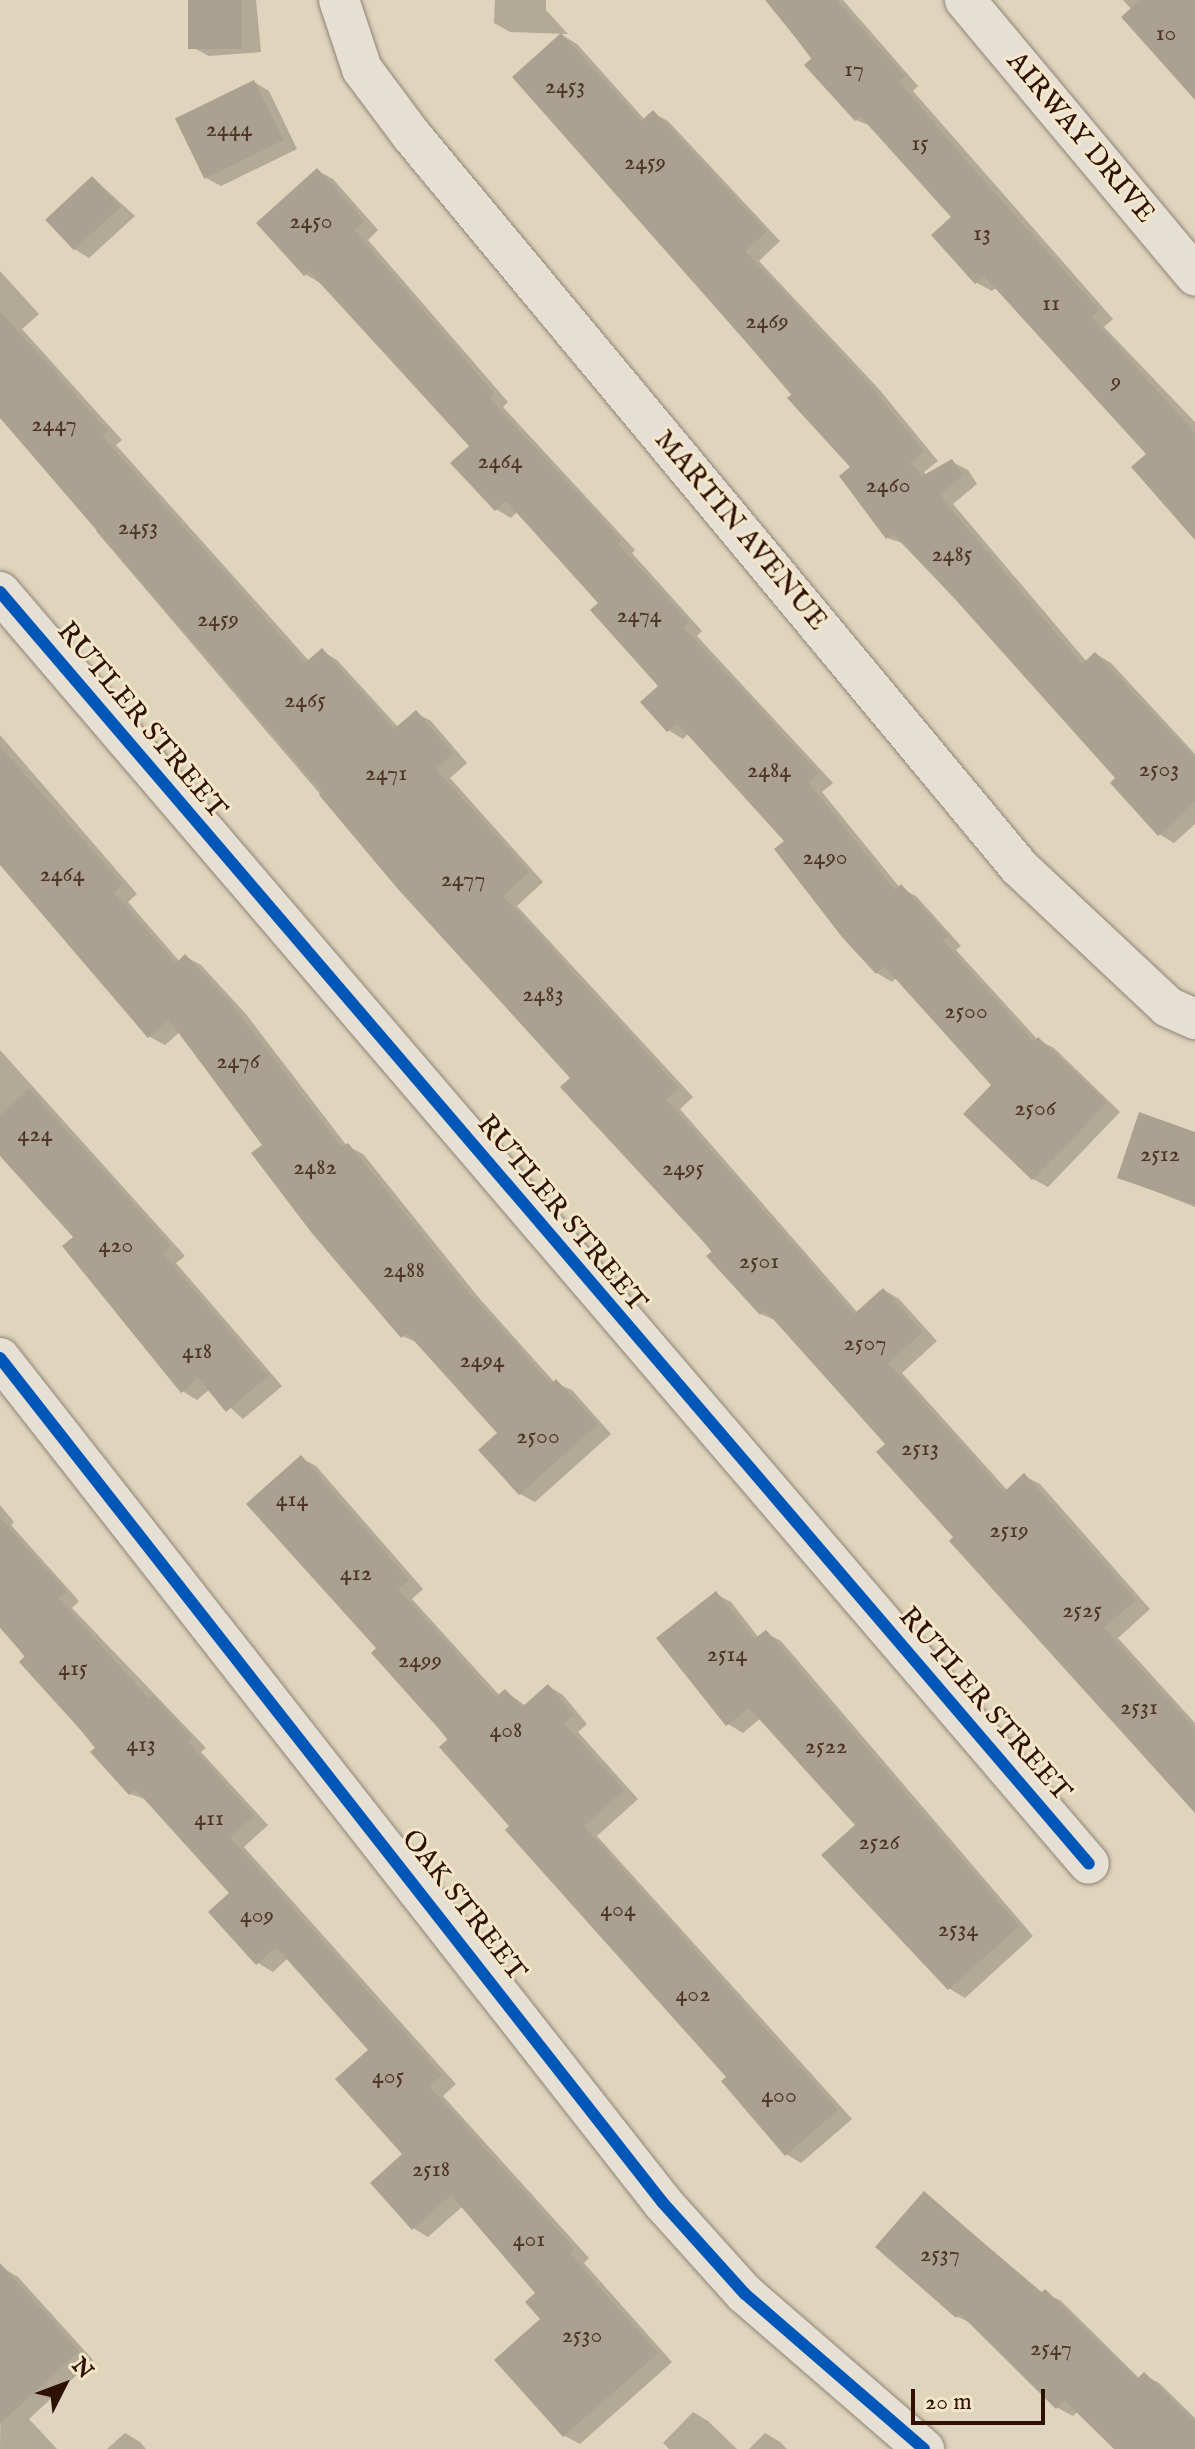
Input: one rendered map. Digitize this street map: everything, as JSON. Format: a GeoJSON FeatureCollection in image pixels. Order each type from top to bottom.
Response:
{"type":"FeatureCollection","features":[{"type":"Feature","properties":{"kind":"street","name":"MARTIN AVENUE"},"geometry":{"type":"LineString","coordinates":[[339,0],[362,69],[412,136],[1019,867],[1168,1007],[1195,1019]]}},
{"type":"Feature","properties":{"kind":"street","name":"AIRWAY DRIVE"},"geometry":{"type":"LineString","coordinates":[[965,0],[1195,275]]}},
{"type":"Feature","properties":{"kind":"street","name":"RUTLER STREET"},"geometry":{"type":"LineString","coordinates":[[0,592],[1089,1864]]}},
{"type":"Feature","properties":{"kind":"street","name":"OAK STREET"},"geometry":{"type":"LineString","coordinates":[[0,1358],[663,2203],[745,2294],[924,2449]]}},
{"type":"Feature","properties":{"kind":"building"},"geometry":{"type":"Polygon","coordinates":[[[188,0],[242,0],[242,49],[188,49],[188,0]]]}},
{"type":"Feature","properties":{"kind":"building"},"geometry":{"type":"Polygon","coordinates":[[[765,0],[836,0],[905,76],[899,81],[961,155],[1099,310],[1091,317],[1195,433],[1195,540],[1131,467],[1146,454],[984,276],[975,284],[931,235],[951,217],[860,116],[855,121],[804,65],[812,58],[765,0]]]}},
{"type":"Feature","properties":{"kind":"building"},"geometry":{"type":"Polygon","coordinates":[[[1140,0],[1195,0],[1195,100],[1121,17],[1140,0]]]}},
{"type":"Feature","properties":{"kind":"building"},"geometry":{"type":"Polygon","coordinates":[[[561,33],[641,121],[653,110],[767,232],[745,251],[863,377],[924,451],[910,463],[922,476],[952,459],[963,475],[939,495],[1082,664],[1095,652],[1195,758],[1195,802],[1158,836],[1110,783],[1115,778],[955,599],[893,534],[886,539],[839,476],[850,467],[787,398],[792,394],[512,77],[561,33]]]}},
{"type":"Feature","properties":{"kind":"building"},"geometry":{"type":"Polygon","coordinates":[[[254,80],[283,140],[204,179],[175,119],[254,80]]]}},
{"type":"Feature","properties":{"kind":"building"},"geometry":{"type":"Polygon","coordinates":[[[317,168],[365,221],[354,230],[494,393],[489,398],[622,541],[618,544],[689,622],[683,627],[819,773],[808,782],[895,890],[901,884],[948,936],[943,941],[1034,1042],[1038,1037],[1107,1103],[1032,1180],[963,1114],[991,1085],[884,966],[876,974],[842,937],[774,849],[784,841],[677,723],[667,732],[640,702],[658,686],[590,610],[598,603],[506,501],[495,511],[450,463],[469,446],[309,271],[304,276],[256,223],[317,168]]]}},
{"type":"Feature","properties":{"kind":"building"},"geometry":{"type":"Polygon","coordinates":[[[92,176],[121,207],[74,250],[45,220],[92,176]]]}},
{"type":"Feature","properties":{"kind":"building"},"geometry":{"type":"Polygon","coordinates":[[[0,311],[108,431],[102,436],[305,663],[322,648],[394,729],[416,710],[453,753],[436,769],[529,872],[503,896],[679,1088],[666,1099],[854,1314],[883,1288],[923,1332],[888,1363],[1004,1492],[1024,1473],[1136,1600],[1104,1628],[1195,1729],[1195,1813],[949,1541],[953,1537],[876,1452],[885,1444],[765,1310],[760,1315],[706,1256],[712,1251],[560,1087],[570,1078],[397,888],[319,795],[322,792],[0,418],[0,311]]]}},
{"type":"Feature","properties":{"kind":"building"},"geometry":{"type":"Polygon","coordinates":[[[0,747],[123,884],[114,893],[176,963],[185,954],[230,1002],[342,1147],[348,1143],[464,1287],[551,1384],[556,1379],[598,1424],[519,1495],[478,1450],[497,1433],[407,1333],[401,1338],[311,1232],[251,1153],[262,1145],[169,1020],[148,1038],[0,865],[0,747]]]}},
{"type":"Feature","properties":{"kind":"building"},"geometry":{"type":"Polygon","coordinates":[[[29,1089],[171,1246],[163,1254],[268,1376],[226,1412],[198,1378],[181,1393],[62,1246],[73,1237],[0,1156],[0,1115],[29,1089]]]}},
{"type":"Feature","properties":{"kind":"building"},"geometry":{"type":"Polygon","coordinates":[[[1139,1112],[1195,1132],[1195,1205],[1117,1178],[1139,1112]]]}},
{"type":"Feature","properties":{"kind":"building"},"geometry":{"type":"Polygon","coordinates":[[[301,1455],[409,1580],[398,1589],[496,1697],[505,1689],[522,1707],[548,1684],[574,1715],[564,1723],[624,1790],[584,1826],[838,2110],[785,2156],[721,2081],[726,2077],[505,1830],[509,1826],[439,1747],[448,1739],[371,1653],[376,1648],[246,1504],[301,1455]]]}},
{"type":"Feature","properties":{"kind":"building"},"geometry":{"type":"Polygon","coordinates":[[[0,1518],[66,1591],[58,1598],[149,1699],[153,1695],[192,1738],[188,1742],[254,1816],[230,1837],[442,2075],[429,2086],[575,2249],[570,2254],[658,2353],[563,2437],[494,2360],[540,2319],[525,2302],[535,2293],[451,2195],[412,2230],[370,2183],[402,2154],[335,2079],[368,2050],[276,1947],[256,1965],[208,1912],[229,1893],[135,1789],[129,1795],[90,1752],[96,1747],[19,1662],[25,1656],[0,1628],[0,1518]]]}},
{"type":"Feature","properties":{"kind":"building"},"geometry":{"type":"Polygon","coordinates":[[[716,1591],[754,1639],[766,1630],[1019,1926],[948,1990],[821,1855],[855,1825],[749,1708],[726,1726],[656,1638],[716,1591]]]}},
{"type":"Feature","properties":{"kind":"building"},"geometry":{"type":"Polygon","coordinates":[[[924,2191],[1041,2293],[1045,2289],[1137,2379],[1144,2372],[1195,2422],[1195,2449],[1114,2449],[1065,2401],[1056,2409],[960,2314],[956,2318],[875,2247],[924,2191]]]}},
{"type":"Feature","properties":{"kind":"building"},"geometry":{"type":"Polygon","coordinates":[[[0,2263],[79,2351],[0,2424],[0,2263]]]}},
{"type":"Feature","properties":{"kind":"cycle path"},"geometry":{"type":"LineString","coordinates":[[0,592],[1089,1864]]}},
{"type":"Feature","properties":{"kind":"cycle path"},"geometry":{"type":"LineString","coordinates":[[0,1358],[663,2203],[745,2294],[924,2449]]}}]}
